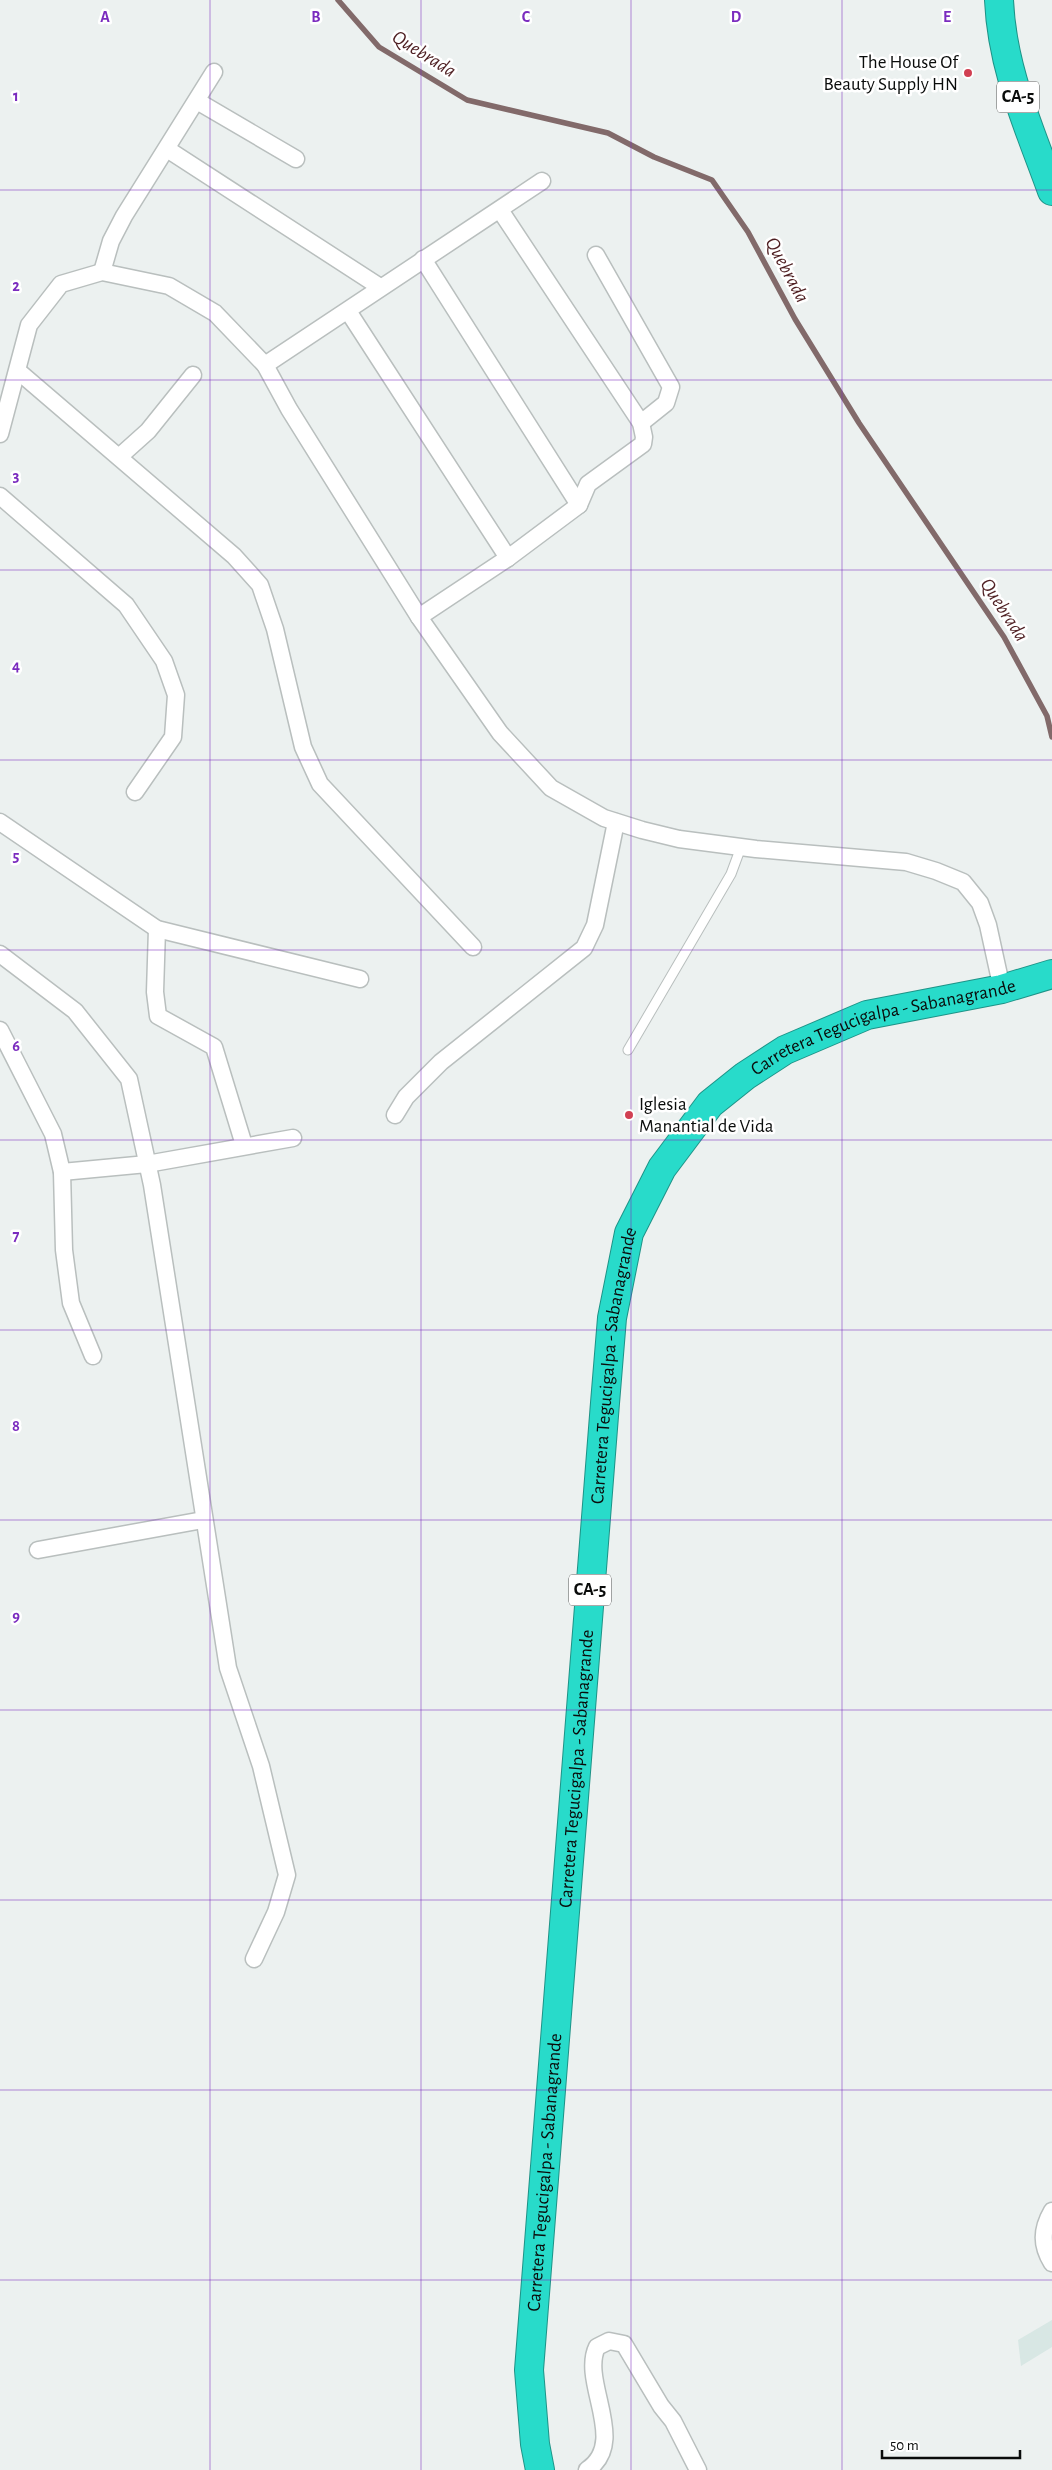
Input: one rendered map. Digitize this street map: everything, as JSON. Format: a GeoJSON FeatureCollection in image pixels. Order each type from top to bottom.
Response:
{"type":"FeatureCollection","features":[{"type":"Feature","properties":{"kind":"highway","name":"CA-5"},"geometry":{"type":"LineString","coordinates":[[999,0],[1000,28],[1008,68],[1052,191]]}},
{"type":"Feature","properties":{"kind":"highway","name":"Carretera Tegucigalpa - Sabanagrande"},"geometry":{"type":"LineString","coordinates":[[540,2470],[534,2444],[529,2370],[530,2352],[605,1393],[612,1318],[629,1233],[668,1160],[710,1104],[746,1076],[785,1050],[867,1015],[1002,989],[1052,974]]}},
{"type":"Feature","properties":{"kind":"street"},"geometry":{"type":"LineString","coordinates":[[102,272],[111,241],[124,216],[168,149],[214,72]]}},
{"type":"Feature","properties":{"kind":"street"},"geometry":{"type":"LineString","coordinates":[[197,101],[296,159]]}},
{"type":"Feature","properties":{"kind":"street"},"geometry":{"type":"LineString","coordinates":[[168,149],[380,287]]}},
{"type":"Feature","properties":{"kind":"street"},"geometry":{"type":"LineString","coordinates":[[265,365],[542,181]]}},
{"type":"Feature","properties":{"kind":"street"},"geometry":{"type":"LineString","coordinates":[[419,617],[508,558],[579,505],[588,484],[643,444],[644,437],[641,423],[500,210]]}},
{"type":"Feature","properties":{"kind":"street"},"geometry":{"type":"LineString","coordinates":[[596,255],[671,387],[666,403],[641,423]]}},
{"type":"Feature","properties":{"kind":"street"},"geometry":{"type":"LineString","coordinates":[[423,259],[579,505]]}},
{"type":"Feature","properties":{"kind":"street"},"geometry":{"type":"LineString","coordinates":[[0,434],[18,372],[29,324],[61,284],[102,272],[169,286],[215,313],[265,365],[289,409],[419,617],[500,733],[551,788],[604,818],[679,839],[741,847],[906,862],[936,871],[962,882],[980,903],[988,925],[1002,989]]}},
{"type":"Feature","properties":{"kind":"street"},"geometry":{"type":"LineString","coordinates":[[348,311],[508,558]]}},
{"type":"Feature","properties":{"kind":"street"},"geometry":{"type":"LineString","coordinates":[[18,372],[234,556],[260,585],[275,629],[304,747],[320,784],[473,947]]}},
{"type":"Feature","properties":{"kind":"street"},"geometry":{"type":"LineString","coordinates":[[119,457],[148,431],[193,375]]}},
{"type":"Feature","properties":{"kind":"street"},"geometry":{"type":"LineString","coordinates":[[0,496],[126,605],[164,661],[176,695],[173,737],[135,792]]}},
{"type":"Feature","properties":{"kind":"street"},"geometry":{"type":"LineString","coordinates":[[0,822],[157,929],[360,979]]}},
{"type":"Feature","properties":{"kind":"street"},"geometry":{"type":"LineString","coordinates":[[395,1115],[406,1097],[441,1062],[584,948],[595,925],[616,822]]}},
{"type":"Feature","properties":{"kind":"street"},"geometry":{"type":"LineString","coordinates":[[157,929],[155,992],[158,1016],[214,1046],[244,1145]]}},
{"type":"Feature","properties":{"kind":"street"},"geometry":{"type":"LineString","coordinates":[[0,954],[75,1011],[129,1078],[147,1164],[228,1668],[261,1766],[286,1875],[276,1912],[254,1959]]}},
{"type":"Feature","properties":{"kind":"street"},"geometry":{"type":"LineString","coordinates":[[0,1030],[53,1134],[62,1172],[64,1250],[71,1303],[93,1356]]}},
{"type":"Feature","properties":{"kind":"street"},"geometry":{"type":"LineString","coordinates":[[62,1172],[147,1164],[244,1145],[293,1138]]}},
{"type":"Feature","properties":{"kind":"street"},"geometry":{"type":"LineString","coordinates":[[38,1550],[203,1520]]}},
{"type":"Feature","properties":{"kind":"street"},"geometry":{"type":"LineString","coordinates":[[1052,2212],[1045,2223],[1042,2238],[1045,2252],[1052,2263]]}},
{"type":"Feature","properties":{"kind":"street"},"geometry":{"type":"LineString","coordinates":[[587,2470],[599,2460],[604,2447],[604,2432],[593,2362],[597,2347],[609,2341],[624,2344],[632,2354],[661,2406],[673,2421],[698,2470]]}},
{"type":"Feature","properties":{"kind":"lane"},"geometry":{"type":"LineString","coordinates":[[628,1050],[731,874],[741,847]]}},
{"type":"Feature","properties":{"kind":"shaded area"},"geometry":{"type":"Polygon","coordinates":[[[1052,2320],[1052,2347],[1021,2366],[1018,2340],[1052,2320]]]}},
{"type":"Feature","properties":{"kind":"waterway","name":"Quebrada"},"geometry":{"type":"LineString","coordinates":[[338,0],[379,47],[467,100],[608,133],[654,157],[712,180],[748,232],[795,319],[859,423],[1004,637],[1047,716],[1052,737]]}},
{"type":"Feature","properties":{"kind":"place","name":"The House Of Beauty Supply HN"},"geometry":{"type":"Point","coordinates":[968,73]}},
{"type":"Feature","properties":{"kind":"place","name":"Iglesia Manantial de Vida"},"geometry":{"type":"Point","coordinates":[629,1115]}}]}
